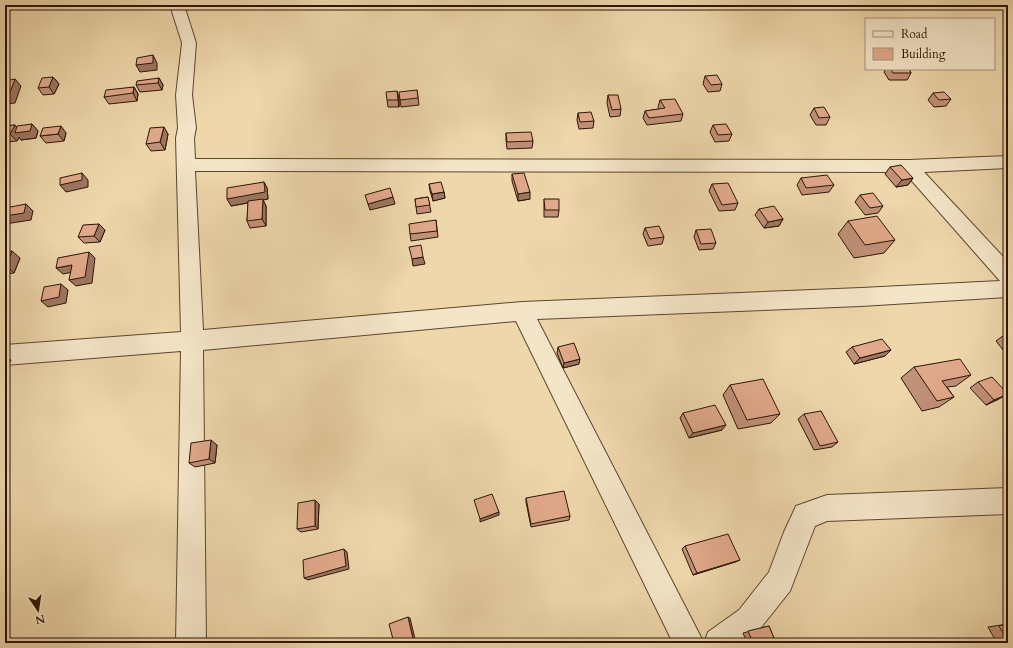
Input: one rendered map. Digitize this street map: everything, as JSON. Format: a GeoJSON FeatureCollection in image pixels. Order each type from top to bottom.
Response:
{"type":"FeatureCollection","features":[{"type":"Feature","properties":{"kind":"street"},"geometry":{"type":"LineString","coordinates":[[177,5],[189,43],[184,95],[187,128],[185,138],[192,341],[191,643]]}},
{"type":"Feature","properties":{"kind":"street"},"geometry":{"type":"LineString","coordinates":[[186,165],[909,166],[1008,162]]}},
{"type":"Feature","properties":{"kind":"street"},"geometry":{"type":"LineString","coordinates":[[909,166],[1008,276]]}},
{"type":"Feature","properties":{"kind":"street"},"geometry":{"type":"LineString","coordinates":[[5,355],[192,341],[522,311],[861,298],[1008,289]]}},
{"type":"Feature","properties":{"kind":"street"},"geometry":{"type":"LineString","coordinates":[[522,311],[689,643]]}},
{"type":"Feature","properties":{"kind":"street"},"geometry":{"type":"LineString","coordinates":[[719,643],[749,620],[780,581],[794,542],[806,516],[827,508],[1008,501]]}},
{"type":"Feature","properties":{"kind":"building"},"geometry":{"type":"Polygon","coordinates":[[[153,55],[153,63],[136,65],[137,58],[153,55]]]}},
{"type":"Feature","properties":{"kind":"building"},"geometry":{"type":"Polygon","coordinates":[[[892,70],[910,70],[911,73],[893,73],[892,70]]]}},
{"type":"Feature","properties":{"kind":"building"},"geometry":{"type":"Polygon","coordinates":[[[717,75],[722,84],[711,85],[705,76],[717,75]]]}},
{"type":"Feature","properties":{"kind":"building"},"geometry":{"type":"Polygon","coordinates":[[[53,77],[49,87],[38,88],[42,78],[53,77]]]}},
{"type":"Feature","properties":{"kind":"building"},"geometry":{"type":"Polygon","coordinates":[[[159,78],[158,83],[136,85],[137,81],[159,78]]]}},
{"type":"Feature","properties":{"kind":"building"},"geometry":{"type":"Polygon","coordinates":[[[15,79],[9,95],[5,96],[5,81],[15,79]]]}},
{"type":"Feature","properties":{"kind":"building"},"geometry":{"type":"Polygon","coordinates":[[[134,87],[133,93],[104,97],[106,90],[134,87]]]}},
{"type":"Feature","properties":{"kind":"building"},"geometry":{"type":"Polygon","coordinates":[[[417,90],[418,98],[400,100],[399,92],[417,90]]]}},
{"type":"Feature","properties":{"kind":"building"},"geometry":{"type":"Polygon","coordinates":[[[397,91],[398,100],[387,100],[386,92],[397,91]]]}},
{"type":"Feature","properties":{"kind":"building"},"geometry":{"type":"Polygon","coordinates":[[[944,92],[951,99],[939,100],[933,93],[944,92]]]}},
{"type":"Feature","properties":{"kind":"building"},"geometry":{"type":"Polygon","coordinates":[[[608,95],[618,95],[621,109],[612,110],[608,95]]]}},
{"type":"Feature","properties":{"kind":"building"},"geometry":{"type":"Polygon","coordinates":[[[675,99],[683,114],[649,118],[645,111],[665,108],[660,100],[675,99]]]}},
{"type":"Feature","properties":{"kind":"building"},"geometry":{"type":"Polygon","coordinates":[[[824,107],[830,117],[819,118],[814,108],[824,107]]]}},
{"type":"Feature","properties":{"kind":"building"},"geometry":{"type":"Polygon","coordinates":[[[591,112],[594,121],[580,122],[578,113],[591,112]]]}},
{"type":"Feature","properties":{"kind":"building"},"geometry":{"type":"Polygon","coordinates":[[[32,124],[30,131],[15,133],[17,126],[32,124]]]}},
{"type":"Feature","properties":{"kind":"building"},"geometry":{"type":"Polygon","coordinates":[[[726,124],[732,134],[718,135],[713,125],[726,124]]]}},
{"type":"Feature","properties":{"kind":"building"},"geometry":{"type":"Polygon","coordinates":[[[15,125],[10,134],[5,135],[5,126],[15,125]]]}},
{"type":"Feature","properties":{"kind":"building"},"geometry":{"type":"Polygon","coordinates":[[[61,126],[58,134],[40,136],[43,128],[61,126]]]}},
{"type":"Feature","properties":{"kind":"building"},"geometry":{"type":"Polygon","coordinates":[[[164,127],[160,142],[146,144],[150,128],[164,127]]]}},
{"type":"Feature","properties":{"kind":"building"},"geometry":{"type":"Polygon","coordinates":[[[531,132],[533,141],[507,142],[506,133],[531,132]]]}},
{"type":"Feature","properties":{"kind":"building"},"geometry":{"type":"Polygon","coordinates":[[[901,165],[913,178],[902,180],[890,167],[901,165]]]}},
{"type":"Feature","properties":{"kind":"building"},"geometry":{"type":"Polygon","coordinates":[[[82,173],[82,180],[60,185],[60,178],[82,173]]]}},
{"type":"Feature","properties":{"kind":"building"},"geometry":{"type":"Polygon","coordinates":[[[524,173],[530,192],[518,194],[512,174],[524,173]]]}},
{"type":"Feature","properties":{"kind":"building"},"geometry":{"type":"Polygon","coordinates":[[[827,175],[834,185],[806,188],[801,178],[827,175]]]}},
{"type":"Feature","properties":{"kind":"building"},"geometry":{"type":"Polygon","coordinates":[[[264,182],[265,192],[227,199],[227,188],[264,182]]]}},
{"type":"Feature","properties":{"kind":"building"},"geometry":{"type":"Polygon","coordinates":[[[441,182],[444,192],[432,194],[429,184],[441,182]]]}},
{"type":"Feature","properties":{"kind":"building"},"geometry":{"type":"Polygon","coordinates":[[[728,183],[738,203],[722,205],[712,184],[728,183]]]}},
{"type":"Feature","properties":{"kind":"building"},"geometry":{"type":"Polygon","coordinates":[[[390,188],[393,197],[368,204],[365,195],[390,188]]]}},
{"type":"Feature","properties":{"kind":"building"},"geometry":{"type":"Polygon","coordinates":[[[873,193],[883,206],[870,208],[860,195],[873,193]]]}},
{"type":"Feature","properties":{"kind":"building"},"geometry":{"type":"Polygon","coordinates":[[[428,197],[430,205],[416,207],[415,199],[428,197]]]}},
{"type":"Feature","properties":{"kind":"building"},"geometry":{"type":"Polygon","coordinates":[[[263,199],[262,219],[247,221],[248,201],[263,199]]]}},
{"type":"Feature","properties":{"kind":"building"},"geometry":{"type":"Polygon","coordinates":[[[544,199],[559,199],[559,210],[545,210],[544,199]]]}},
{"type":"Feature","properties":{"kind":"building"},"geometry":{"type":"Polygon","coordinates":[[[26,204],[24,213],[5,216],[5,208],[26,204]]]}},
{"type":"Feature","properties":{"kind":"building"},"geometry":{"type":"Polygon","coordinates":[[[774,206],[783,219],[768,222],[759,209],[774,206]]]}},
{"type":"Feature","properties":{"kind":"building"},"geometry":{"type":"Polygon","coordinates":[[[877,216],[895,240],[865,245],[848,221],[877,216]]]}},
{"type":"Feature","properties":{"kind":"building"},"geometry":{"type":"Polygon","coordinates":[[[436,220],[437,231],[410,234],[409,224],[436,220]]]}},
{"type":"Feature","properties":{"kind":"building"},"geometry":{"type":"Polygon","coordinates":[[[99,224],[94,236],[78,237],[83,225],[99,224]]]}},
{"type":"Feature","properties":{"kind":"building"},"geometry":{"type":"Polygon","coordinates":[[[659,226],[664,237],[650,239],[645,228],[659,226]]]}},
{"type":"Feature","properties":{"kind":"building"},"geometry":{"type":"Polygon","coordinates":[[[711,229],[716,243],[701,244],[696,230],[711,229]]]}},
{"type":"Feature","properties":{"kind":"building"},"geometry":{"type":"Polygon","coordinates":[[[421,245],[423,257],[412,259],[409,247],[421,245]]]}},
{"type":"Feature","properties":{"kind":"building"},"geometry":{"type":"Polygon","coordinates":[[[12,251],[6,266],[5,266],[5,252],[12,251]]]}},
{"type":"Feature","properties":{"kind":"building"},"geometry":{"type":"Polygon","coordinates":[[[89,252],[85,277],[69,280],[72,265],[56,268],[58,258],[89,252]]]}},
{"type":"Feature","properties":{"kind":"building"},"geometry":{"type":"Polygon","coordinates":[[[61,284],[59,297],[41,301],[44,287],[61,284]]]}},
{"type":"Feature","properties":{"kind":"building"},"geometry":{"type":"Polygon","coordinates":[[[882,339],[891,350],[860,358],[852,347],[882,339]]]}},
{"type":"Feature","properties":{"kind":"building"},"geometry":{"type":"Polygon","coordinates":[[[574,343],[580,359],[564,363],[558,347],[574,343]]]}},
{"type":"Feature","properties":{"kind":"building"},"geometry":{"type":"Polygon","coordinates":[[[960,359],[971,375],[942,381],[954,397],[937,401],[914,367],[960,359]]]}},
{"type":"Feature","properties":{"kind":"building"},"geometry":{"type":"Polygon","coordinates":[[[992,377],[1008,394],[994,400],[978,382],[992,377]]]}},
{"type":"Feature","properties":{"kind":"building"},"geometry":{"type":"Polygon","coordinates":[[[763,379],[780,414],[747,420],[730,385],[763,379]]]}},
{"type":"Feature","properties":{"kind":"building"},"geometry":{"type":"Polygon","coordinates":[[[715,405],[726,425],[693,433],[683,413],[715,405]]]}},
{"type":"Feature","properties":{"kind":"building"},"geometry":{"type":"Polygon","coordinates":[[[821,411],[838,442],[820,446],[804,414],[821,411]]]}},
{"type":"Feature","properties":{"kind":"building"},"geometry":{"type":"Polygon","coordinates":[[[211,440],[209,459],[189,463],[191,443],[211,440]]]}},
{"type":"Feature","properties":{"kind":"building"},"geometry":{"type":"Polygon","coordinates":[[[564,491],[570,516],[531,524],[526,498],[564,491]]]}},
{"type":"Feature","properties":{"kind":"building"},"geometry":{"type":"Polygon","coordinates":[[[492,494],[499,512],[480,519],[474,500],[492,494]]]}},
{"type":"Feature","properties":{"kind":"building"},"geometry":{"type":"Polygon","coordinates":[[[315,500],[315,526],[297,529],[298,503],[315,500]]]}},
{"type":"Feature","properties":{"kind":"building"},"geometry":{"type":"Polygon","coordinates":[[[728,534],[740,560],[697,573],[685,546],[728,534]]]}},
{"type":"Feature","properties":{"kind":"building"},"geometry":{"type":"Polygon","coordinates":[[[344,549],[346,566],[304,578],[303,560],[344,549]]]}},
{"type":"Feature","properties":{"kind":"building"},"geometry":{"type":"Polygon","coordinates":[[[408,617],[414,643],[394,643],[389,624],[408,617]]]}},
{"type":"Feature","properties":{"kind":"building"},"geometry":{"type":"Polygon","coordinates":[[[1008,624],[1008,642],[999,626],[1008,624]]]}},
{"type":"Feature","properties":{"kind":"building"},"geometry":{"type":"Polygon","coordinates":[[[769,626],[776,643],[753,643],[748,631],[769,626]]]}},
{"type":"Feature","properties":{"kind":"building"},"geometry":{"type":"Polygon","coordinates":[[[105,639],[104,643],[78,643],[78,640],[105,639]]]}}]}
